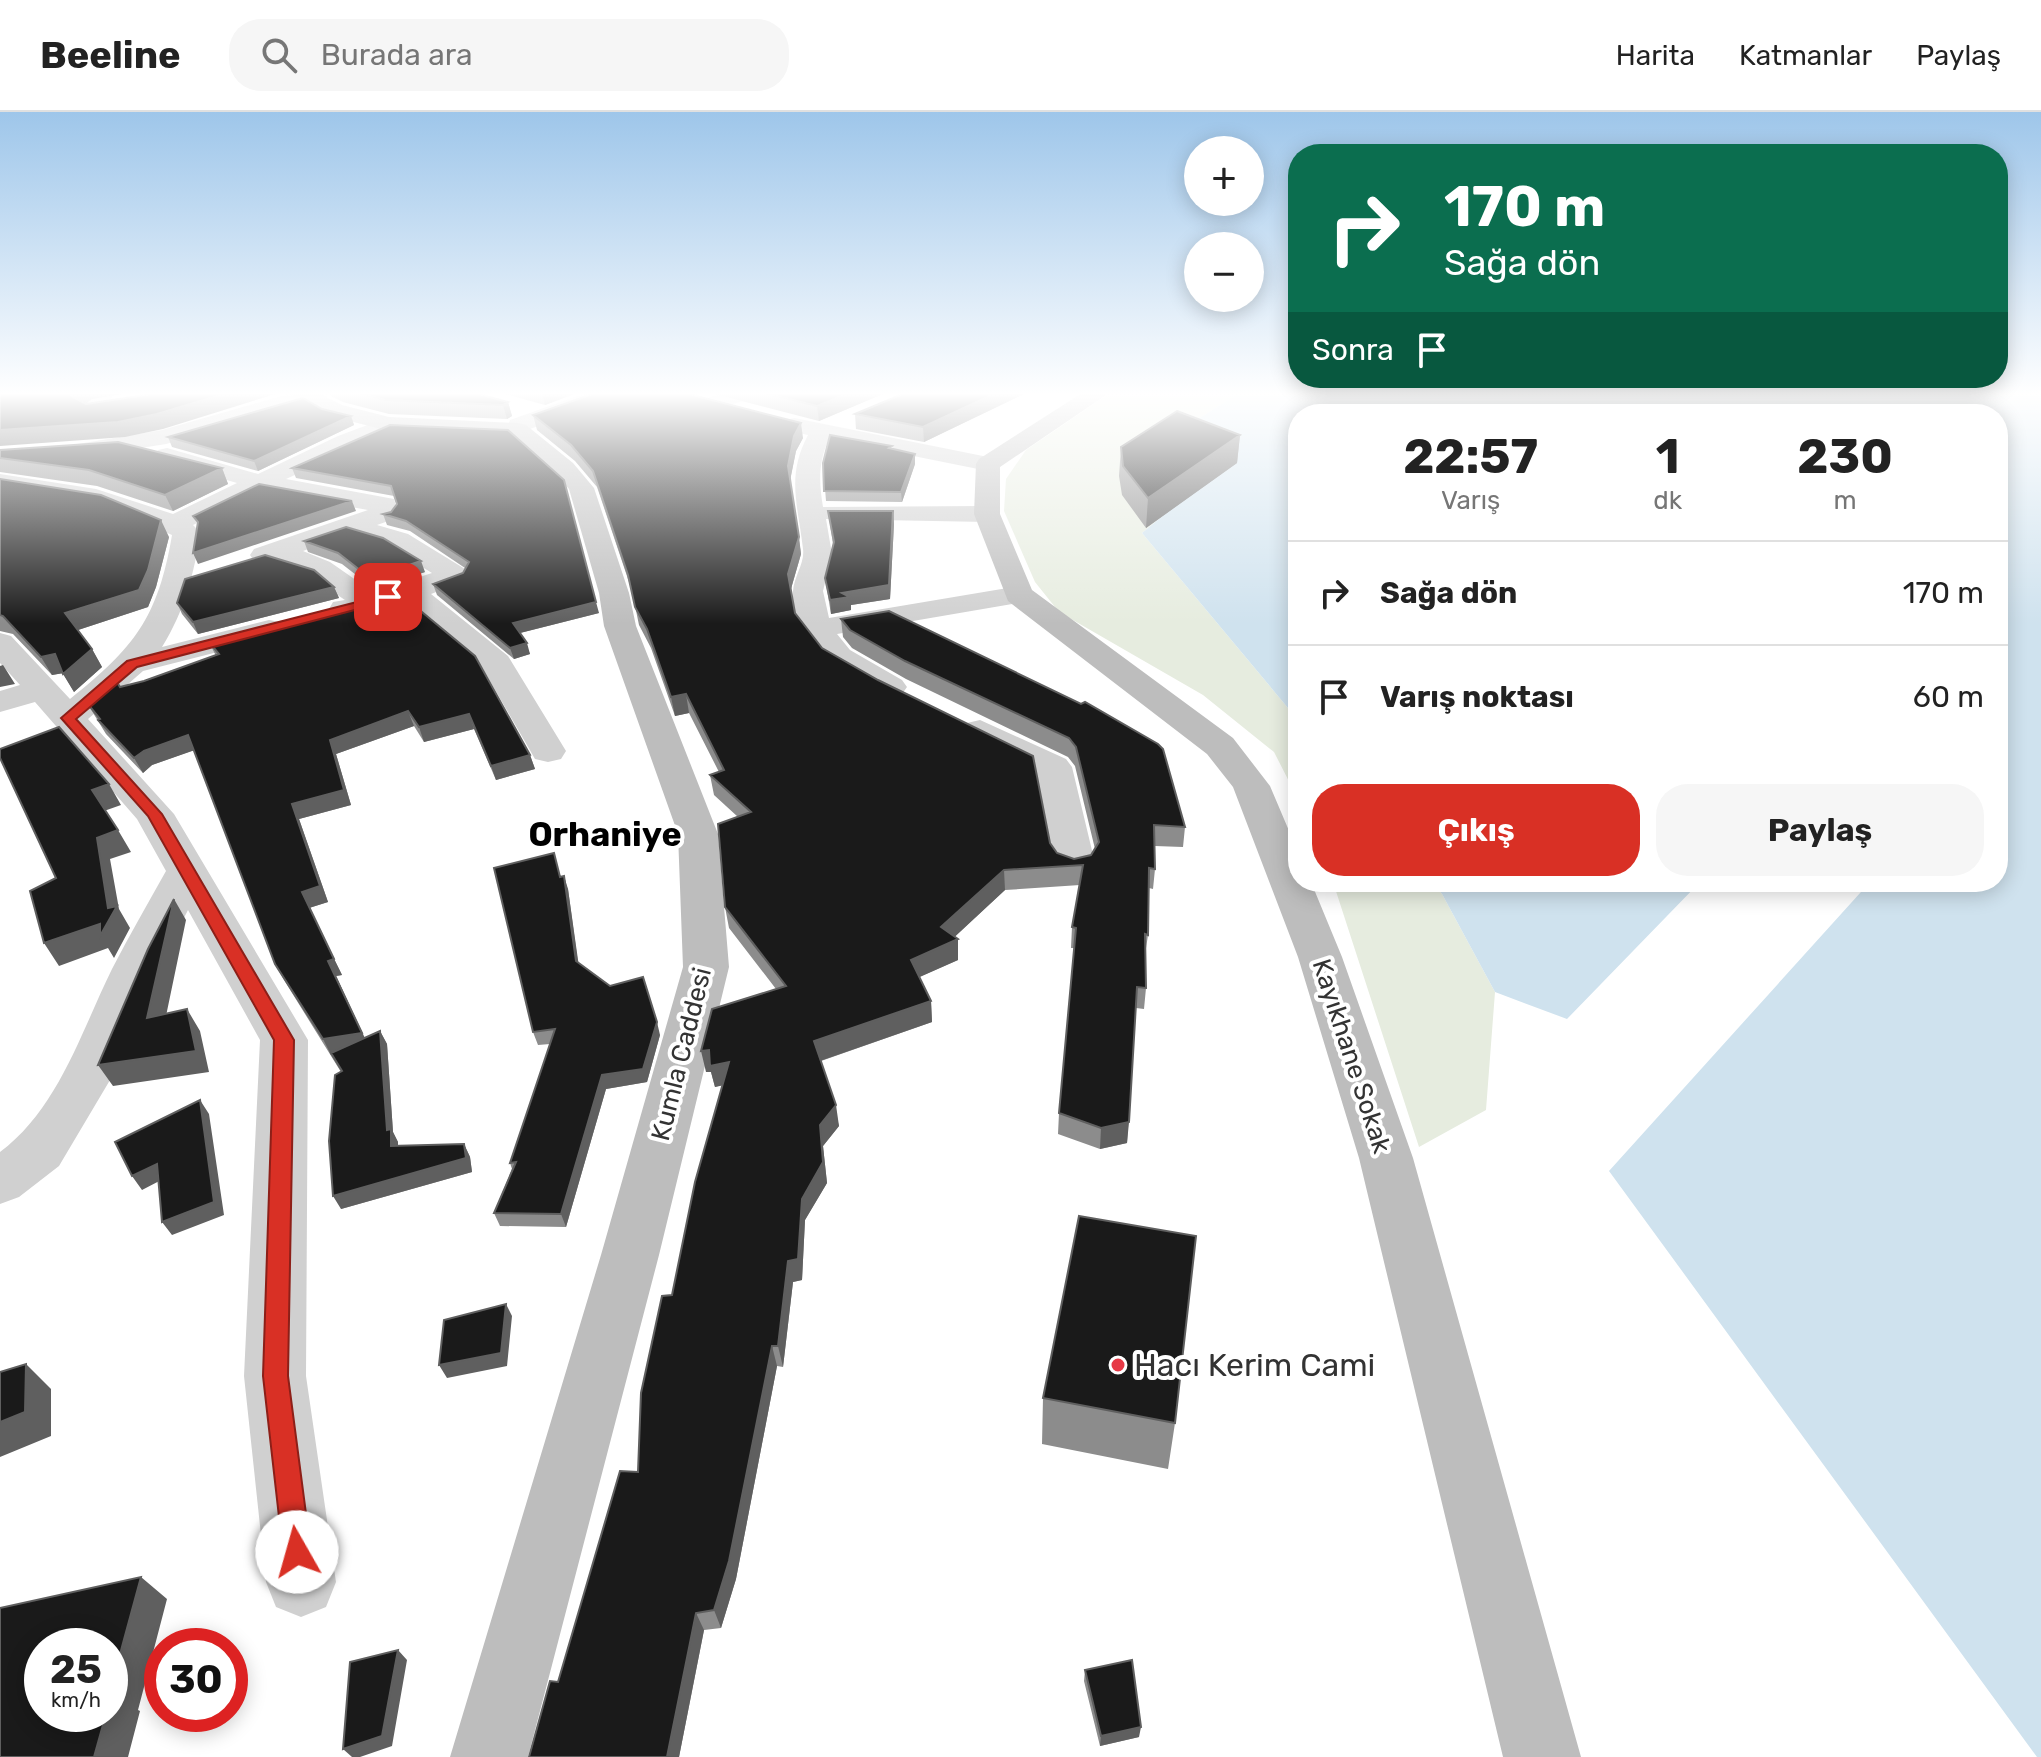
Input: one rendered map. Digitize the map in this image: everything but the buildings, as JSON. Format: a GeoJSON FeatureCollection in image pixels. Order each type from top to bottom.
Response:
{"type":"FeatureCollection","features":[{"type":"Feature","properties":{"kind":"street"},"geometry":{"type":"LineString","coordinates":[[217,470],[263,483],[385,505],[385,513],[255,558],[308,563],[330,572],[367,603]]}},
{"type":"Feature","properties":{"kind":"street"},"geometry":{"type":"LineString","coordinates":[[173,524],[289,470]]}},
{"type":"Feature","properties":{"kind":"street","name":"Kumla Caddesi"},"geometry":{"type":"LineString","coordinates":[[489,1757],[630,1255],[706,967],[698,834],[620,626],[614,593],[581,488],[566,470]]}},
{"type":"Feature","properties":{"kind":"street"},"geometry":{"type":"LineString","coordinates":[[808,470],[809,512],[818,554],[808,591],[816,629],[838,657],[934,709],[1053,767],[1074,863]]}},
{"type":"Feature","properties":{"kind":"street"},"geometry":{"type":"LineString","coordinates":[[816,629],[1019,595],[987,514],[988,470]]}},
{"type":"Feature","properties":{"kind":"street"},"geometry":{"type":"LineString","coordinates":[[0,482],[95,495],[157,514],[186,532],[189,579],[132,664]]}},
{"type":"Feature","properties":{"kind":"street"},"geometry":{"type":"LineString","coordinates":[[809,512],[987,514]]}},
{"type":"Feature","properties":{"kind":"street"},"geometry":{"type":"LineString","coordinates":[[37,703],[132,664],[410,592],[455,575],[398,540],[348,525]]}},
{"type":"Feature","properties":{"kind":"street"},"geometry":{"type":"LineString","coordinates":[[410,592],[496,663],[548,751]]}},
{"type":"Feature","properties":{"kind":"street","name":"Kayıkhane Sokak"},"geometry":{"type":"LineString","coordinates":[[1019,595],[1220,746],[1251,786],[1288,878]]}},
{"type":"Feature","properties":{"kind":"street"},"geometry":{"type":"LineString","coordinates":[[0,643],[37,703],[154,814],[284,1040],[275,1376],[301,1582]]}},
{"type":"Feature","properties":{"kind":"street"},"geometry":{"type":"LineString","coordinates":[[0,1182],[40,1151],[88,1075],[135,969],[187,870]]}},
{"type":"Feature","properties":{"kind":"street","name":"Kayıkhane Sokak"},"geometry":{"type":"LineString","coordinates":[[1294,892],[1320,957],[1386,1158],[1542,1757]]}},
{"type":"Feature","properties":{"kind":"shaded area"},"geometry":{"type":"Polygon","coordinates":[[[1012,470],[1220,470],[1142,533],[1288,708],[1288,779],[1274,752],[1203,695],[1059,612],[1035,582],[1004,511],[1006,479],[1012,470]]]}},
{"type":"Feature","properties":{"kind":"shaded area"},"geometry":{"type":"Polygon","coordinates":[[[1336,892],[1440,892],[1495,992],[1486,1110],[1419,1147],[1336,892]]]}},
{"type":"Feature","properties":{"kind":"water"},"geometry":{"type":"Polygon","coordinates":[[[1219,470],[1288,470],[1288,708],[1142,533],[1219,470]]]}},
{"type":"Feature","properties":{"kind":"water"},"geometry":{"type":"Polygon","coordinates":[[[2008,470],[2041,470],[2041,1757],[2037,1757],[1609,1171],[1861,892],[2008,892],[2008,470]]]}},
{"type":"Feature","properties":{"kind":"water"},"geometry":{"type":"Polygon","coordinates":[[[1440,892],[1690,892],[1567,1019],[1495,992],[1440,892]]]}},
{"type":"Feature","properties":{"kind":"place","name":"Hacı Kerim Cami"},"geometry":{"type":"Point","coordinates":[1118,1365]}},
{"type":"Feature","properties":{"kind":"district","name":"Orhaniye"},"geometry":{"type":"Point","coordinates":[605,834]}},
{"type":"Feature","properties":{"kind":"route"},"geometry":{"type":"LineString","coordinates":[[297,1552],[275,1376],[284,1040],[154,814],[68,718],[132,664],[388,597]]}}]}
